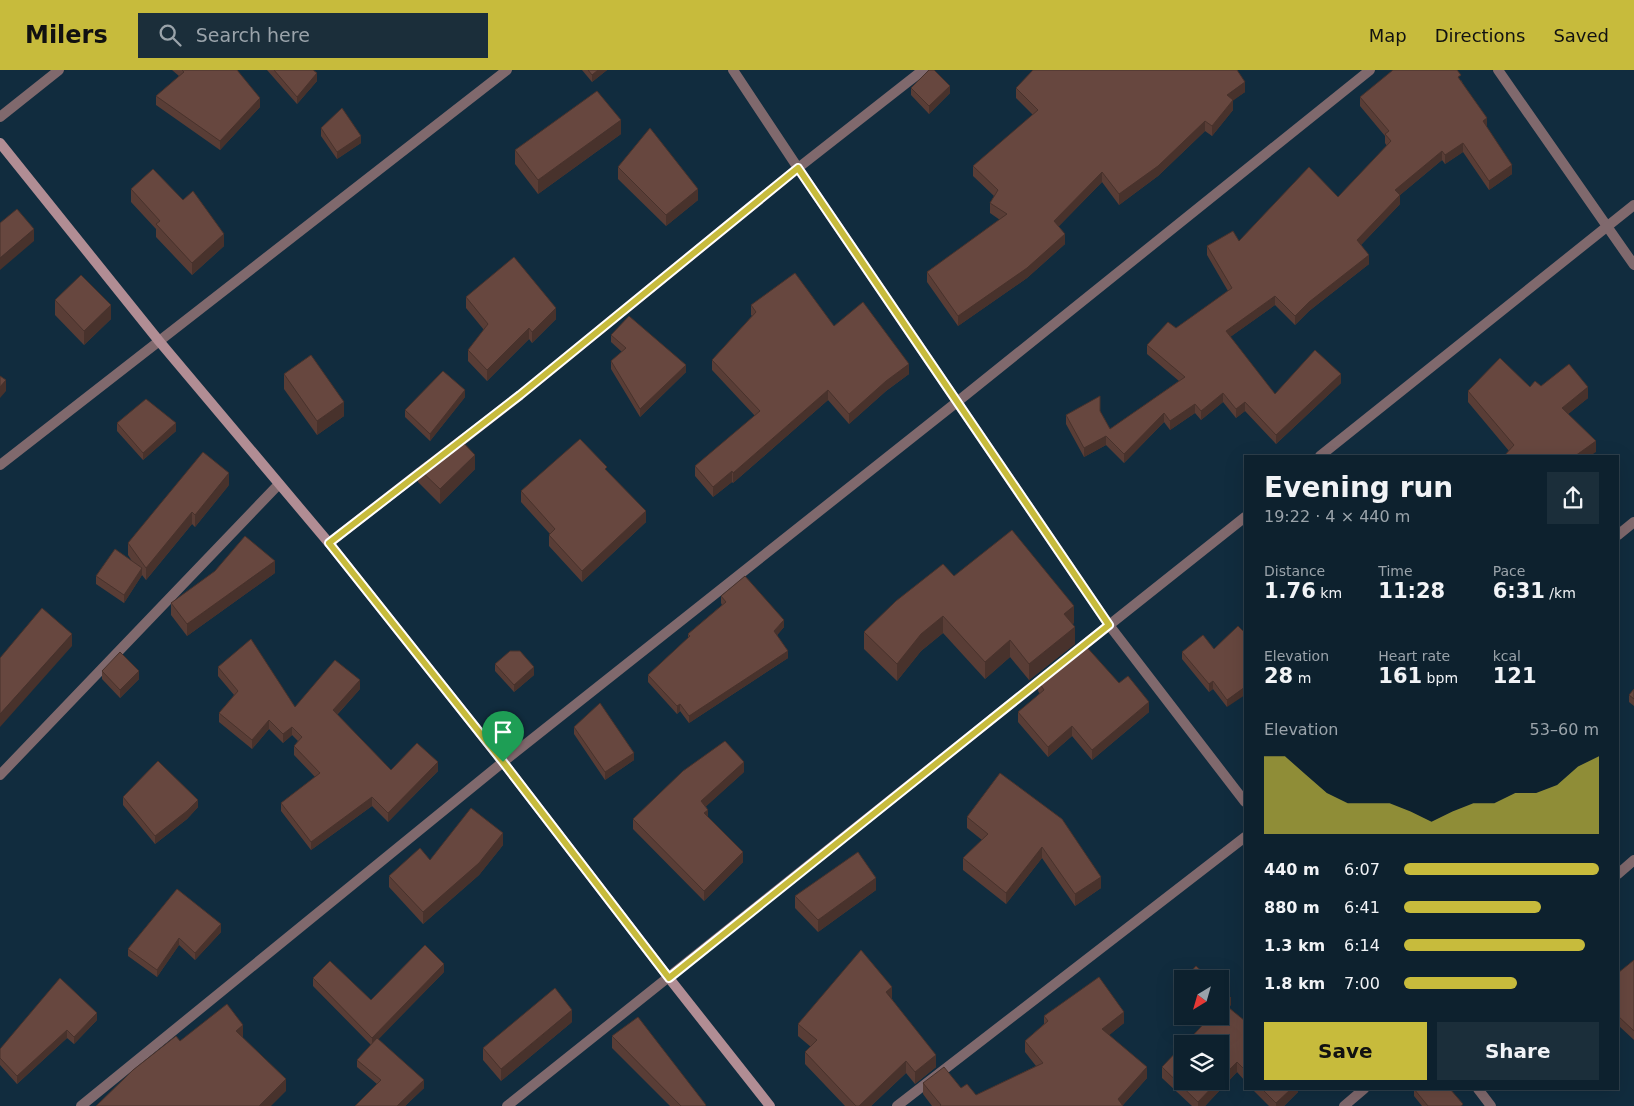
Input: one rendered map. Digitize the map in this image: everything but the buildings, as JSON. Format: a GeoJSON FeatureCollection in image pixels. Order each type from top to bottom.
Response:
{"type":"FeatureCollection","features":[{"type":"Feature","properties":{"kind":"street"},"geometry":{"type":"LineString","coordinates":[[0,117],[59,70]]}},
{"type":"Feature","properties":{"kind":"street"},"geometry":{"type":"LineString","coordinates":[[0,465],[507,70]]}},
{"type":"Feature","properties":{"kind":"street"},"geometry":{"type":"LineString","coordinates":[[733,70],[1109,625],[1244,801]]}},
{"type":"Feature","properties":{"kind":"street"},"geometry":{"type":"LineString","coordinates":[[329,543],[520,395],[798,168],[923,70]]}},
{"type":"Feature","properties":{"kind":"street"},"geometry":{"type":"LineString","coordinates":[[81,1106],[503,762],[957,402],[1370,70]]}},
{"type":"Feature","properties":{"kind":"street"},"geometry":{"type":"LineString","coordinates":[[1498,70],[1634,265]]}},
{"type":"Feature","properties":{"kind":"street"},"geometry":{"type":"LineString","coordinates":[[0,143],[159,341],[329,543],[503,762],[770,1106]]}},
{"type":"Feature","properties":{"kind":"street"},"geometry":{"type":"LineString","coordinates":[[1321,455],[1634,205]]}},
{"type":"Feature","properties":{"kind":"street"},"geometry":{"type":"LineString","coordinates":[[0,775],[279,484]]}},
{"type":"Feature","properties":{"kind":"street"},"geometry":{"type":"LineString","coordinates":[[507,1106],[1244,517]]}},
{"type":"Feature","properties":{"kind":"street"},"geometry":{"type":"LineString","coordinates":[[1619,534],[1634,522]]}},
{"type":"Feature","properties":{"kind":"street"},"geometry":{"type":"LineString","coordinates":[[896,1106],[1244,838]]}},
{"type":"Feature","properties":{"kind":"street"},"geometry":{"type":"LineString","coordinates":[[1619,873],[1634,860]]}},
{"type":"Feature","properties":{"kind":"street"},"geometry":{"type":"LineString","coordinates":[[1344,1106],[1363,1090]]}},
{"type":"Feature","properties":{"kind":"street"},"geometry":{"type":"LineString","coordinates":[[1479,1090],[1491,1106]]}},
{"type":"Feature","properties":{"kind":"route"},"geometry":{"type":"LineString","coordinates":[[798,168],[1109,625],[669,978],[503,762],[329,543],[520,395],[798,168]]}}]}
